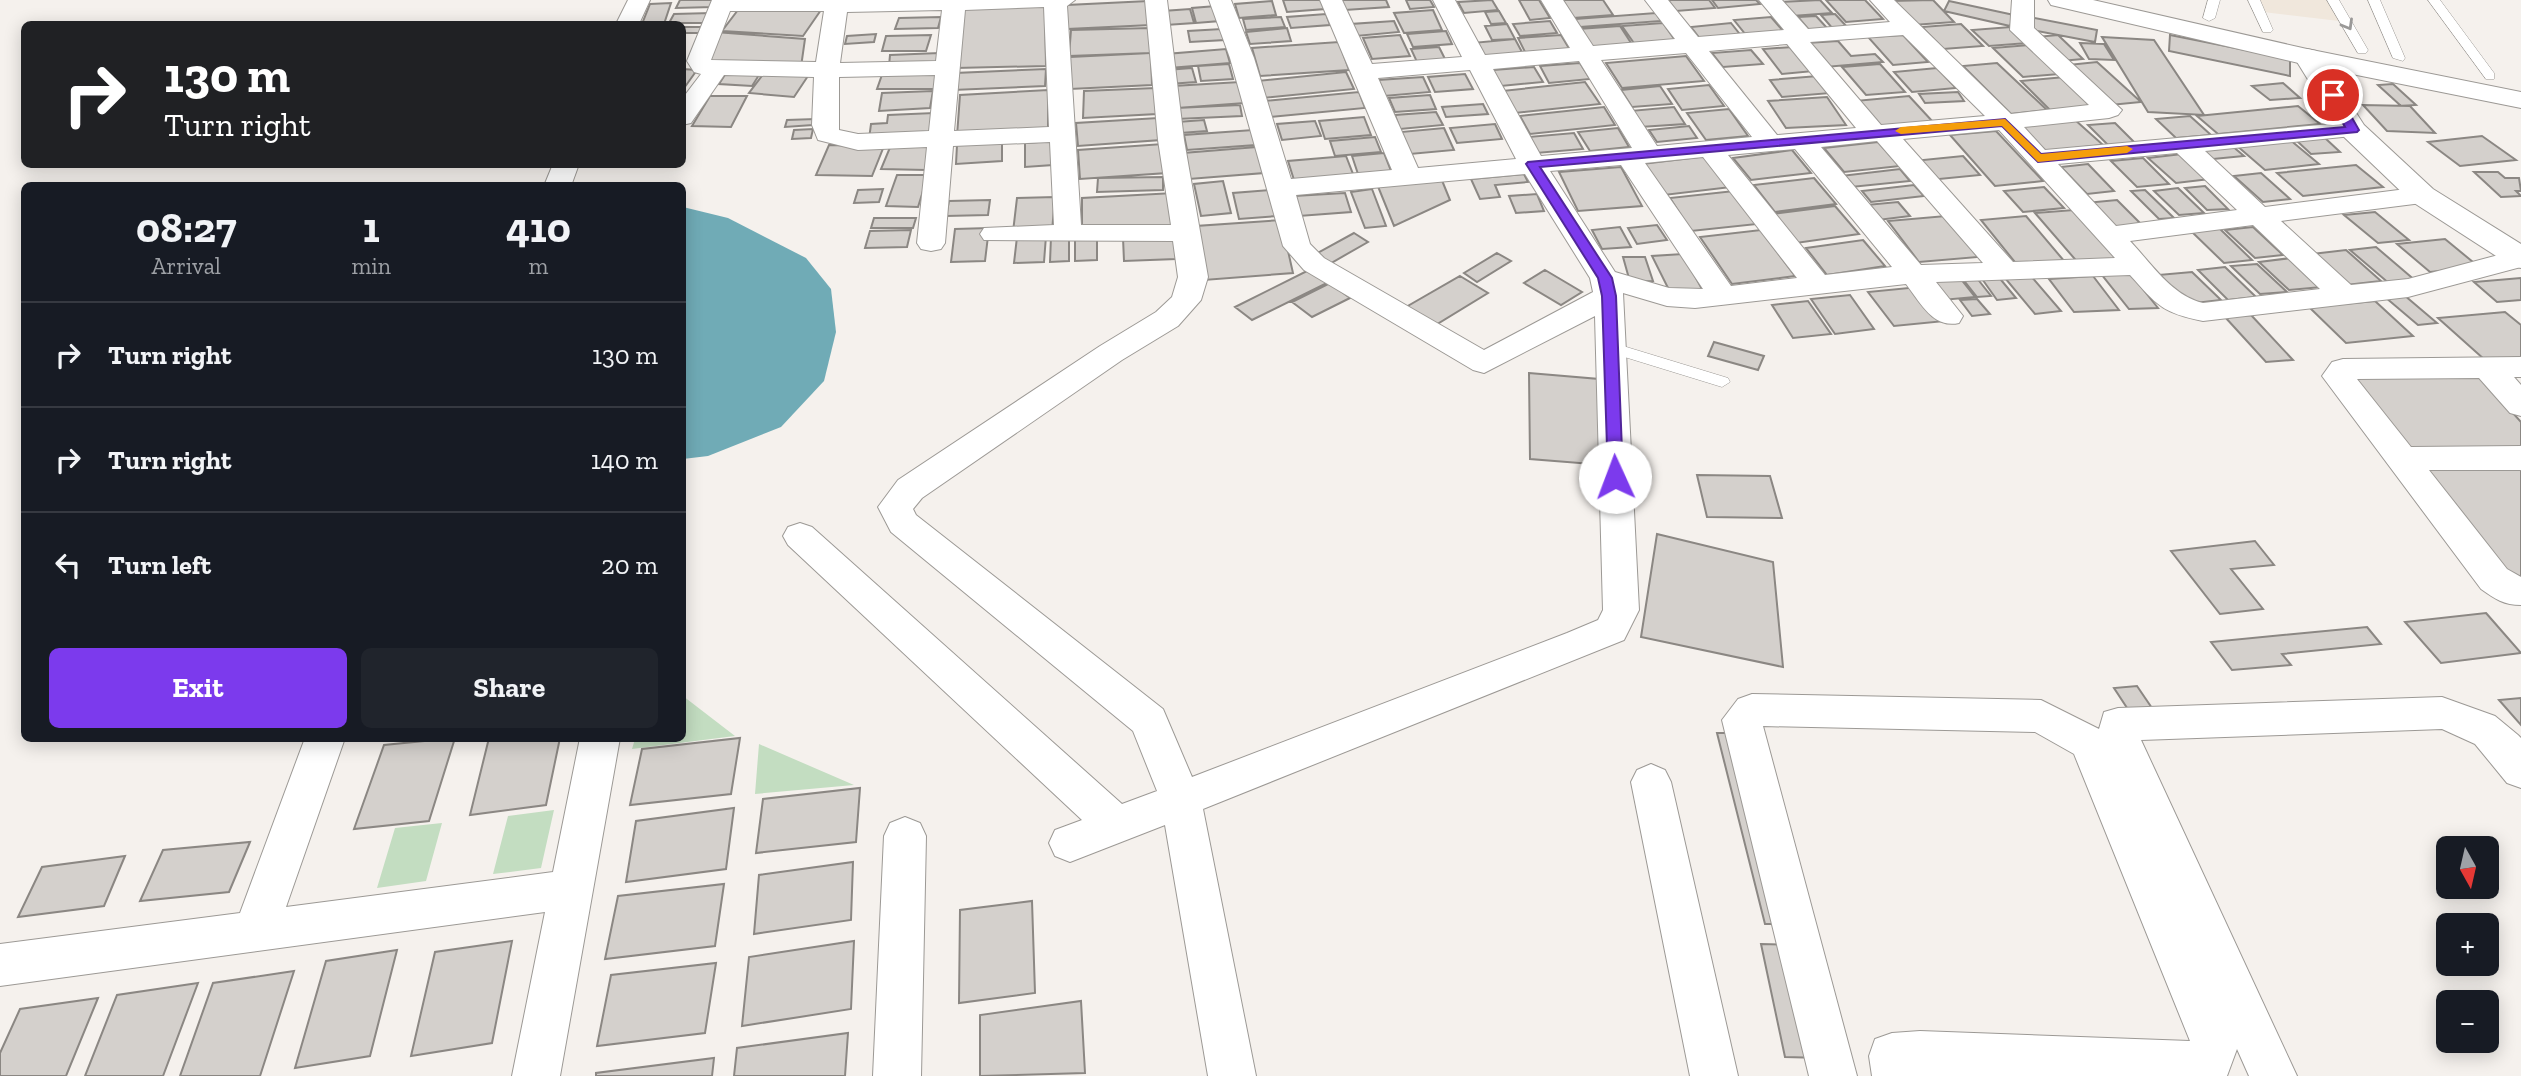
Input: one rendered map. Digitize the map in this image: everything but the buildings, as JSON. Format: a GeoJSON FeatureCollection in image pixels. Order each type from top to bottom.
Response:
{"type":"FeatureCollection","features":[{"type":"Feature","properties":{"kind":"main road"},"geometry":{"type":"LineString","coordinates":[[2060,0],[2307,57],[2521,100]]}},
{"type":"Feature","properties":{"kind":"main road"},"geometry":{"type":"LineString","coordinates":[[2126,0],[2212,9],[2277,32],[2521,83]]}},
{"type":"Feature","properties":{"kind":"main road"},"geometry":{"type":"LineString","coordinates":[[2307,57],[2353,130],[2422,195],[2521,258]]}},
{"type":"Feature","properties":{"kind":"street"},"geometry":{"type":"LineString","coordinates":[[629,21],[639,0]]}},
{"type":"Feature","properties":{"kind":"street"},"geometry":{"type":"LineString","coordinates":[[1055,0],[1068,234]]}},
{"type":"Feature","properties":{"kind":"street"},"geometry":{"type":"LineString","coordinates":[[947,68],[717,68],[703,67],[699,61],[723,2],[1064,0]]}},
{"type":"Feature","properties":{"kind":"street"},"geometry":{"type":"LineString","coordinates":[[1156,0],[1171,140],[1193,277],[1186,300],[1167,319],[1111,353],[910,489],[895,507],[903,523],[1149,721],[1181,801],[1233,1076]]}},
{"type":"Feature","properties":{"kind":"street"},"geometry":{"type":"LineString","coordinates":[[1220,0],[1301,254],[1484,363],[1607,287],[1667,297],[1723,296],[1912,274],[2138,266]]}},
{"type":"Feature","properties":{"kind":"street"},"geometry":{"type":"LineString","coordinates":[[1331,0],[1408,176]]}},
{"type":"Feature","properties":{"kind":"street"},"geometry":{"type":"LineString","coordinates":[[1070,843],[1611,630],[1621,610],[1607,287],[1532,164],[1444,0]]}},
{"type":"Feature","properties":{"kind":"street"},"geometry":{"type":"LineString","coordinates":[[1552,0],[1586,54],[1638,154],[1723,296]]}},
{"type":"Feature","properties":{"kind":"street"},"geometry":{"type":"LineString","coordinates":[[1656,0],[1769,142]]}},
{"type":"Feature","properties":{"kind":"street"},"geometry":{"type":"LineString","coordinates":[[1770,0],[1879,133],[2005,270]]}},
{"type":"Feature","properties":{"kind":"street"},"geometry":{"type":"LineString","coordinates":[[1881,0],[2005,122],[2170,301],[2184,309],[2203,312],[2408,288],[2521,258]]}},
{"type":"Feature","properties":{"kind":"street"},"geometry":{"type":"LineString","coordinates":[[1282,188],[2005,122],[2109,110],[2022,30],[2023,0]]}},
{"type":"Feature","properties":{"kind":"street"},"geometry":{"type":"LineString","coordinates":[[837,2],[824,129],[827,135],[858,142],[1064,134]]}},
{"type":"Feature","properties":{"kind":"street"},"geometry":{"type":"LineString","coordinates":[[931,243],[954,2]]}},
{"type":"Feature","properties":{"kind":"street"},"geometry":{"type":"LineString","coordinates":[[1363,72],[1909,28]]}},
{"type":"Feature","properties":{"kind":"street"},"geometry":{"type":"LineString","coordinates":[[686,112],[717,68]]}},
{"type":"Feature","properties":{"kind":"street"},"geometry":{"type":"LineString","coordinates":[[2038,158],[2353,130]]}},
{"type":"Feature","properties":{"kind":"street"},"geometry":{"type":"LineString","coordinates":[[1801,139],[1948,316]]}},
{"type":"Feature","properties":{"kind":"street"},"geometry":{"type":"LineString","coordinates":[[2182,144],[2346,297]]}},
{"type":"Feature","properties":{"kind":"street"},"geometry":{"type":"LineString","coordinates":[[1709,148],[1818,285]]}},
{"type":"Feature","properties":{"kind":"street"},"geometry":{"type":"LineString","coordinates":[[2111,235],[2422,195]]}},
{"type":"Feature","properties":{"kind":"street"},"geometry":{"type":"LineString","coordinates":[[994,234],[1186,233]]}},
{"type":"Feature","properties":{"kind":"street"},"geometry":{"type":"LineString","coordinates":[[2521,367],[2339,372],[2338,376],[2494,579],[2510,591],[2521,591]]}},
{"type":"Feature","properties":{"kind":"street"},"geometry":{"type":"LineString","coordinates":[[2488,368],[2521,405]]}},
{"type":"Feature","properties":{"kind":"street"},"geometry":{"type":"LineString","coordinates":[[2402,459],[2521,458]]}},
{"type":"Feature","properties":{"kind":"street"},"geometry":{"type":"LineString","coordinates":[[800,536],[1117,826]]}},
{"type":"Feature","properties":{"kind":"street"},"geometry":{"type":"LineString","coordinates":[[1833,1076],[1742,720],[1752,710],[2041,716],[2089,743],[2209,1024],[2215,1046],[2208,1065],[1920,1054],[1892,1056],[1896,1076]]}},
{"type":"Feature","properties":{"kind":"street"},"geometry":{"type":"LineString","coordinates":[[2273,1076],[2123,747],[2118,724],[2442,713],[2474,723],[2500,738],[2521,771]]}},
{"type":"Feature","properties":{"kind":"street"},"geometry":{"type":"LineString","coordinates":[[255,931],[324,742]]}},
{"type":"Feature","properties":{"kind":"street"},"geometry":{"type":"LineString","coordinates":[[536,1076],[599,742]]}},
{"type":"Feature","properties":{"kind":"street"},"geometry":{"type":"LineString","coordinates":[[1651,782],[1714,1076]]}},
{"type":"Feature","properties":{"kind":"street"},"geometry":{"type":"LineString","coordinates":[[897,1076],[905,836]]}},
{"type":"Feature","properties":{"kind":"street"},"geometry":{"type":"LineString","coordinates":[[0,965],[573,889]]}},
{"type":"Feature","properties":{"kind":"lane"},"geometry":{"type":"LineString","coordinates":[[2254,0],[2277,32]]}},
{"type":"Feature","properties":{"kind":"lane"},"geometry":{"type":"LineString","coordinates":[[2333,0],[2362,50]]}},
{"type":"Feature","properties":{"kind":"lane"},"geometry":{"type":"LineString","coordinates":[[2374,0],[2399,58]]}},
{"type":"Feature","properties":{"kind":"lane"},"geometry":{"type":"LineString","coordinates":[[2434,0],[2490,76]]}},
{"type":"Feature","properties":{"kind":"lane"},"geometry":{"type":"LineString","coordinates":[[1611,347],[1723,382]]}},
{"type":"Feature","properties":{"kind":"shaded area"},"geometry":{"type":"Polygon","coordinates":[[[2258,0],[2327,0],[2339,21],[2263,12],[2258,0]]]}},
{"type":"Feature","properties":{"kind":"green space"},"geometry":{"type":"Polygon","coordinates":[[[686,698],[735,736],[632,749],[634,742],[686,742],[686,698]]]}},
{"type":"Feature","properties":{"kind":"green space"},"geometry":{"type":"Polygon","coordinates":[[[759,744],[854,785],[755,794],[759,744]]]}},
{"type":"Feature","properties":{"kind":"green space"},"geometry":{"type":"Polygon","coordinates":[[[554,810],[541,868],[493,874],[508,816],[554,810]]]}},
{"type":"Feature","properties":{"kind":"green space"},"geometry":{"type":"Polygon","coordinates":[[[442,823],[426,881],[377,888],[395,828],[442,823]]]}},
{"type":"Feature","properties":{"kind":"water"},"geometry":{"type":"Polygon","coordinates":[[[686,208],[728,218],[806,258],[831,289],[836,332],[824,381],[781,427],[708,456],[686,459],[686,208]]]}},
{"type":"Feature","properties":{"kind":"slow traffic"},"geometry":{"type":"LineString","coordinates":[[1901,131],[2005,122],[2038,158],[2127,149]]}},
{"type":"Feature","properties":{"kind":"route"},"geometry":{"type":"LineString","coordinates":[[1615,477],[1609,296],[1605,278],[1532,164],[2005,122],[2038,158],[2353,130],[2333,95]]}}]}
